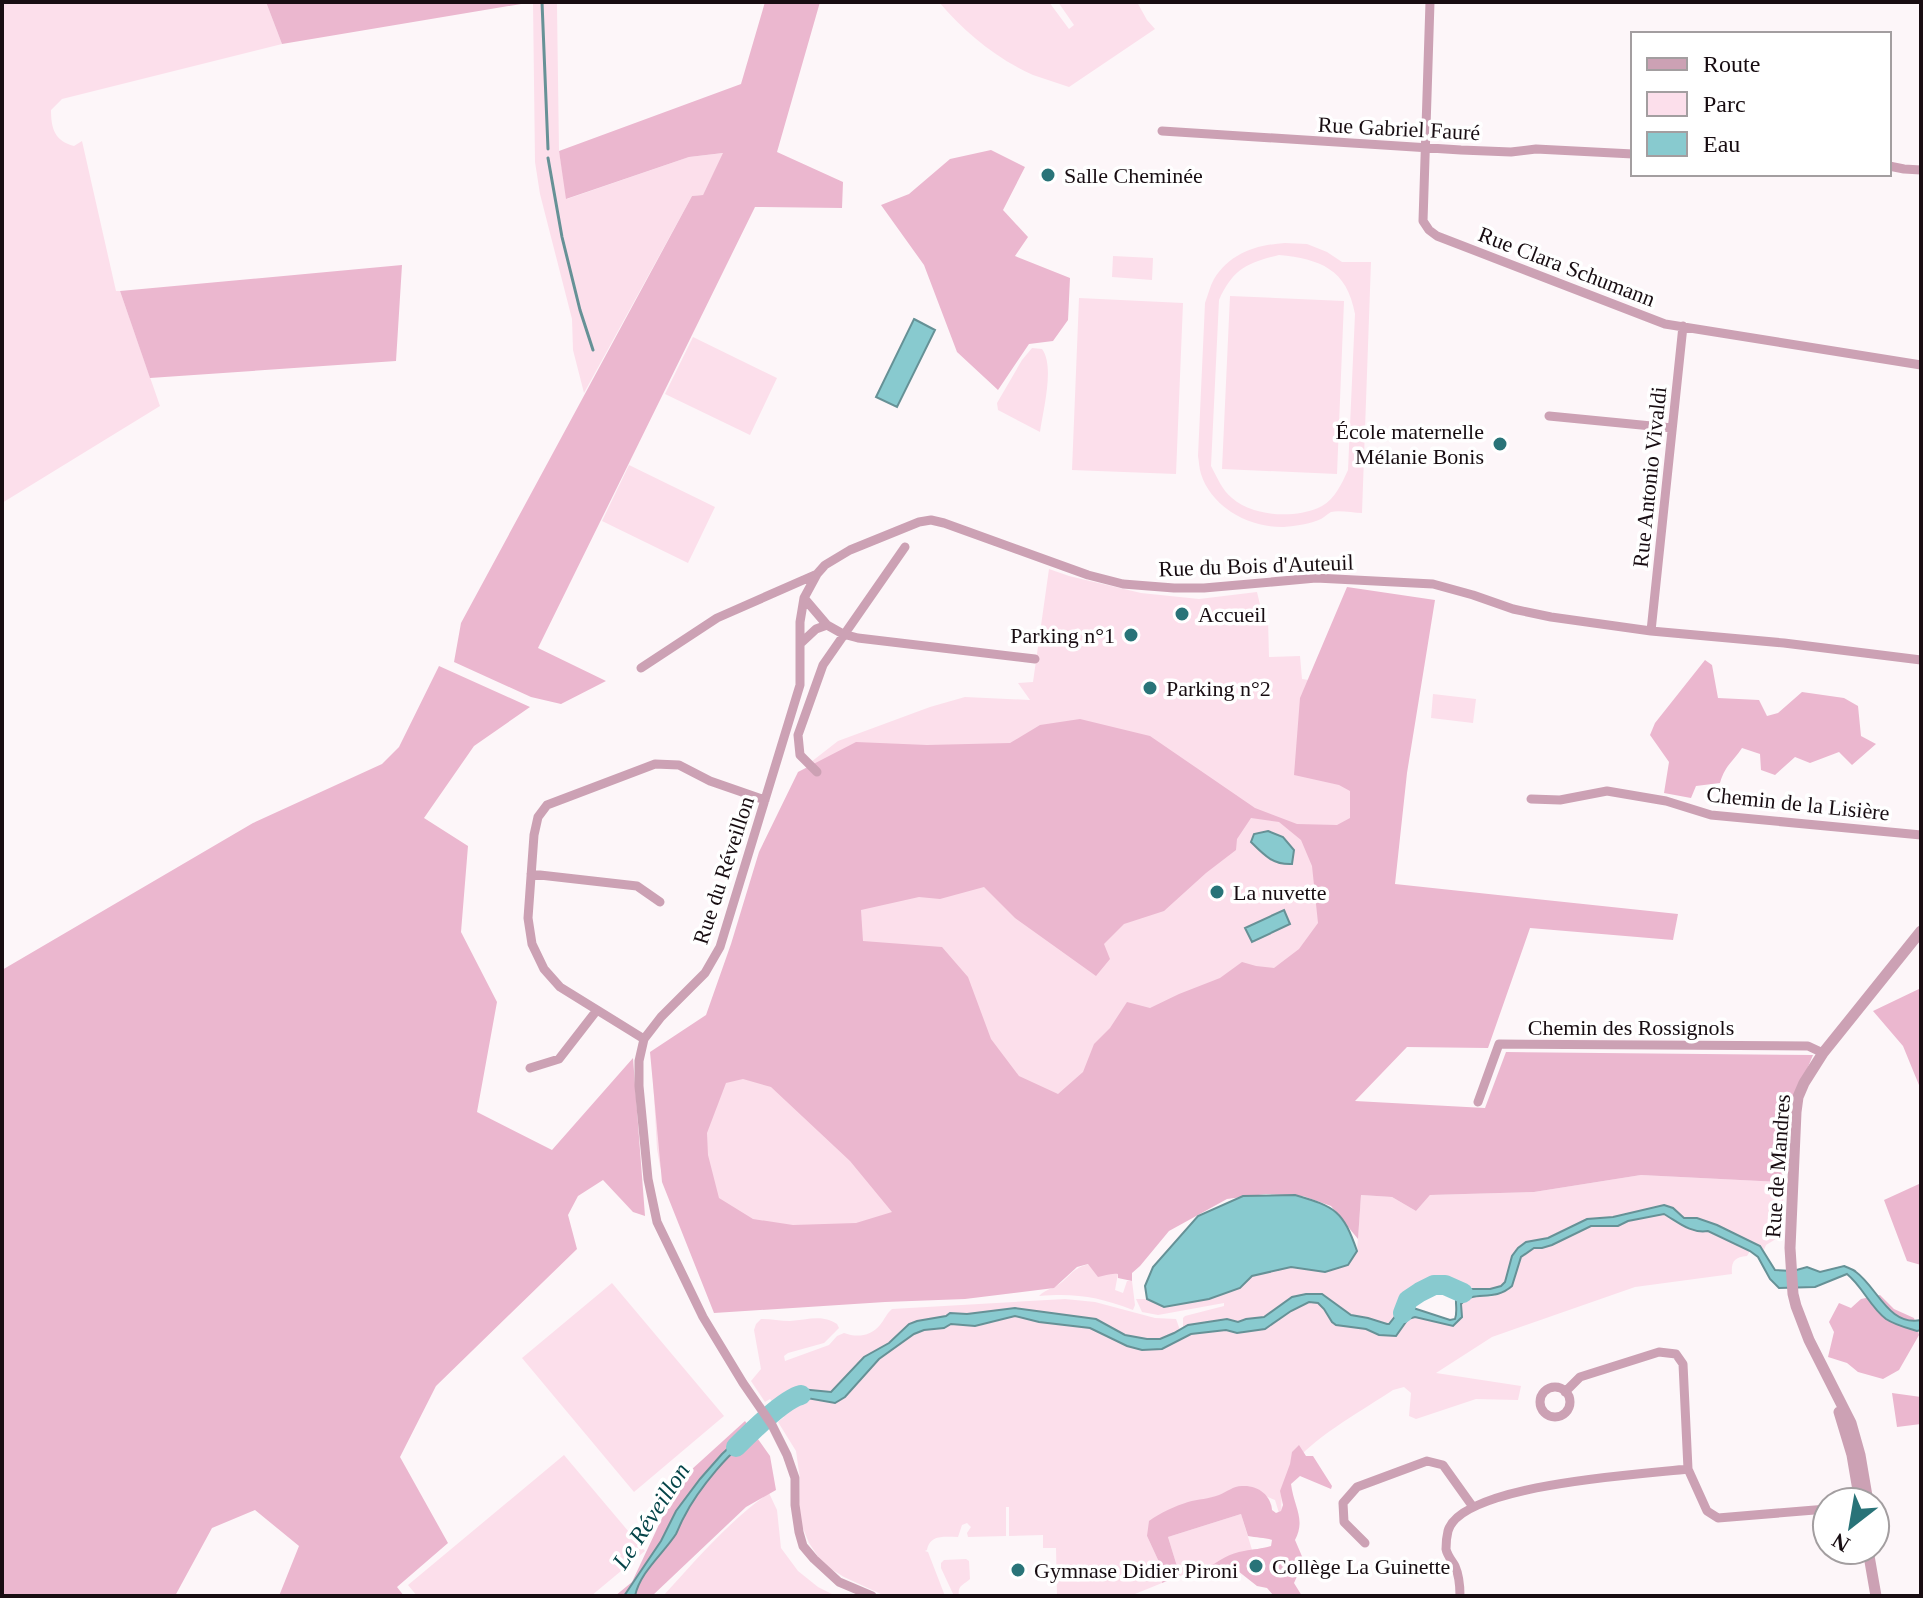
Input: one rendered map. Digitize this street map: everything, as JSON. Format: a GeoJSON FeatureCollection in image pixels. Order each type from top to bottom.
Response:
{"type":"FeatureCollection","features":[{"type":"Feature","properties":{"kind":"street","name":"Rue Clara Schumann"},"geometry":{"type":"LineString","coordinates":[[1430,2],[1423,221],[1437,236],[1665,324],[1921,365]]}},
{"type":"Feature","properties":{"kind":"street","name":"Rue Gabriel Fauré"},"geometry":{"type":"LineString","coordinates":[[1162,131],[1424,148],[1631,154]]}},
{"type":"Feature","properties":{"kind":"street"},"geometry":{"type":"LineString","coordinates":[[1891,166],[1921,170]]}},
{"type":"Feature","properties":{"kind":"street","name":"Rue Antonio Vivaldi"},"geometry":{"type":"LineString","coordinates":[[1651,631],[1683,326]]}},
{"type":"Feature","properties":{"kind":"street"},"geometry":{"type":"LineString","coordinates":[[1549,416],[1672,428]]}},
{"type":"Feature","properties":{"kind":"street","name":"Rue du Bois d'Auteuil"},"geometry":{"type":"LineString","coordinates":[[931,520],[1088,575],[1123,584],[1204,588],[1316,578],[1433,584],[1513,609],[1551,617],[1921,660]]}},
{"type":"Feature","properties":{"kind":"street","name":"Rue du Réveillon"},"geometry":{"type":"LineString","coordinates":[[644,1039],[661,1017],[705,973],[720,947],[800,685],[800,622],[804,598],[817,574],[825,565],[850,550],[931,520]]}},
{"type":"Feature","properties":{"kind":"street"},"geometry":{"type":"LineString","coordinates":[[817,772],[800,755],[798,735],[823,665],[905,547]]}},
{"type":"Feature","properties":{"kind":"street"},"geometry":{"type":"LineString","coordinates":[[641,668],[717,618],[817,574]]}},
{"type":"Feature","properties":{"kind":"street"},"geometry":{"type":"LineString","coordinates":[[804,598],[827,625],[858,638],[1035,659]]}},
{"type":"Feature","properties":{"kind":"street"},"geometry":{"type":"LineString","coordinates":[[801,643],[816,629],[827,625]]}},
{"type":"Feature","properties":{"kind":"street"},"geometry":{"type":"LineString","coordinates":[[765,800],[710,781],[679,765],[655,764],[547,805],[538,817],[534,835],[528,918],[532,944],[544,969],[560,987],[644,1039],[639,1061],[639,1086],[648,1179],[657,1222],[703,1317],[772,1425],[787,1455],[795,1478],[795,1505],[803,1546],[839,1582],[872,1596]]}},
{"type":"Feature","properties":{"kind":"street","name":"Chemin de la Lisière"},"geometry":{"type":"LineString","coordinates":[[1531,799],[1560,800],[1607,791],[1666,801],[1711,815],[1921,835]]}},
{"type":"Feature","properties":{"kind":"street"},"geometry":{"type":"LineString","coordinates":[[531,874],[637,886],[660,902]]}},
{"type":"Feature","properties":{"kind":"street","name":"Rue de Mandres"},"geometry":{"type":"LineString","coordinates":[[1865,1486],[1851,1423],[1796,1306],[1790,1248],[1796,1112],[1804,1083],[1823,1053],[1921,931]]}},
{"type":"Feature","properties":{"kind":"street"},"geometry":{"type":"LineString","coordinates":[[530,1068],[559,1059],[597,1010]]}},
{"type":"Feature","properties":{"kind":"street","name":"Chemin des Rossignols"},"geometry":{"type":"LineString","coordinates":[[1478,1102],[1499,1044],[1808,1046],[1823,1053]]}},
{"type":"Feature","properties":{"kind":"street"},"geometry":{"type":"LineString","coordinates":[[1565,1392],[1580,1377],[1659,1352],[1676,1354],[1683,1364],[1688,1469],[1707,1511],[1718,1518],[1811,1510]]}},
{"type":"Feature","properties":{"kind":"street","name":"Rue de Mandres"},"geometry":{"type":"LineString","coordinates":[[1832,1388],[1852,1455],[1857,1486]]}},
{"type":"Feature","properties":{"kind":"street"},"geometry":{"type":"LineString","coordinates":[[1365,1543],[1344,1522],[1343,1503],[1357,1487],[1427,1461],[1443,1465],[1473,1507]]}},
{"type":"Feature","properties":{"kind":"street"},"geometry":{"type":"LineString","coordinates":[[1460,1596],[1456,1569],[1446,1550],[1449,1528],[1461,1513],[1494,1498],[1566,1482],[1688,1469]]}},
{"type":"Feature","properties":{"kind":"street"},"geometry":{"type":"LineString","coordinates":[[1872,1566],[1876,1596]]}},
{"type":"Feature","properties":{"kind":"green space"},"geometry":{"type":"Polygon","coordinates":[[[2,2],[266,2],[282,44],[62,99],[51,110],[53,128],[58,137],[74,146],[82,141],[116,291],[120,291],[160,406],[2,503],[2,2]]]}},
{"type":"Feature","properties":{"kind":"green space"},"geometry":{"type":"Polygon","coordinates":[[[533,2],[557,2],[559,151],[567,199],[689,157],[724,153],[703,195],[692,196],[584,393],[573,350],[572,319],[540,194],[535,162],[533,2]]]}},
{"type":"Feature","properties":{"kind":"green space"},"geometry":{"type":"Polygon","coordinates":[[[939,2],[1049,2],[1069,29],[1074,25],[1058,2],[1137,2],[1155,29],[1069,87],[1033,75],[994,53],[959,24],[939,2]]]}},
{"type":"Feature","properties":{"kind":"green space"},"geometry":{"type":"Polygon","coordinates":[[[1274,244],[1307,244],[1342,262],[1371,262],[1362,513],[1331,512],[1312,522],[1284,527],[1246,520],[1223,506],[1206,486],[1198,456],[1205,303],[1210,288],[1220,270],[1236,257],[1254,248],[1274,244]],[[1279,255],[1242,269],[1230,281],[1219,300],[1211,466],[1223,487],[1241,504],[1263,512],[1289,514],[1312,510],[1327,503],[1348,470],[1355,314],[1346,286],[1329,269],[1307,260],[1279,255]]]}},
{"type":"Feature","properties":{"kind":"green space"},"geometry":{"type":"Polygon","coordinates":[[[1113,256],[1153,258],[1152,280],[1112,277],[1113,256]]]}},
{"type":"Feature","properties":{"kind":"green space"},"geometry":{"type":"Polygon","coordinates":[[[1230,296],[1344,301],[1337,474],[1222,469],[1230,296]]]}},
{"type":"Feature","properties":{"kind":"green space"},"geometry":{"type":"Polygon","coordinates":[[[1079,298],[1183,303],[1176,474],[1072,470],[1079,298]]]}},
{"type":"Feature","properties":{"kind":"green space"},"geometry":{"type":"Polygon","coordinates":[[[693,337],[777,378],[750,435],[665,394],[693,337]]]}},
{"type":"Feature","properties":{"kind":"green space"},"geometry":{"type":"Polygon","coordinates":[[[1032,348],[1042,349],[1048,366],[1040,432],[998,410],[997,403],[1032,348]]]}},
{"type":"Feature","properties":{"kind":"green space"},"geometry":{"type":"Polygon","coordinates":[[[629,465],[715,507],[688,563],[602,521],[629,465]]]}},
{"type":"Feature","properties":{"kind":"green space"},"geometry":{"type":"Polygon","coordinates":[[[1049,569],[1141,593],[1199,599],[1257,592],[1262,613],[1268,619],[1269,657],[1300,656],[1302,679],[1309,680],[1367,786],[1389,847],[1045,1255],[675,1212],[657,1149],[652,1062],[713,1032],[811,762],[838,741],[965,697],[1030,700],[1018,683],[1033,682],[1049,569]]]}},
{"type":"Feature","properties":{"kind":"green space"},"geometry":{"type":"Polygon","coordinates":[[[1433,694],[1476,699],[1473,723],[1431,718],[1433,694]]]}},
{"type":"Feature","properties":{"kind":"green space"},"geometry":{"type":"Polygon","coordinates":[[[1641,1175],[1782,1182],[1781,1236],[1766,1245],[1764,1250],[1717,1225],[1697,1218],[1684,1218],[1664,1205],[1613,1217],[1587,1219],[1548,1238],[1526,1242],[1512,1256],[1501,1286],[1460,1289],[1444,1281],[1435,1281],[1409,1295],[1389,1324],[1351,1316],[1322,1294],[1306,1294],[1265,1317],[1238,1322],[1227,1319],[1183,1328],[1185,1316],[1224,1306],[1224,1303],[1158,1315],[1142,1312],[1136,1299],[1147,1299],[1164,1307],[1209,1299],[1240,1288],[1252,1276],[1291,1267],[1325,1272],[1348,1265],[1357,1251],[1361,1195],[1392,1197],[1416,1211],[1430,1195],[1534,1192],[1641,1175]]]}},
{"type":"Feature","properties":{"kind":"green space"},"geometry":{"type":"Polygon","coordinates":[[[1664,1214],[1676,1223],[1708,1231],[1750,1251],[1747,1256],[1734,1261],[1732,1274],[1635,1287],[1492,1337],[1436,1373],[1521,1386],[1518,1400],[1476,1399],[1416,1419],[1409,1416],[1411,1393],[1404,1387],[1393,1390],[1305,1451],[1290,1471],[1285,1484],[1282,1512],[1279,1513],[1275,1500],[1248,1489],[1147,1536],[1159,1562],[1162,1583],[1130,1596],[1057,1596],[1056,1548],[1043,1548],[1043,1535],[1009,1536],[1009,1507],[1006,1507],[1006,1536],[968,1537],[971,1527],[967,1523],[962,1525],[958,1537],[931,1541],[925,1551],[945,1596],[885,1596],[844,1577],[819,1558],[802,1526],[796,1451],[778,1422],[784,1417],[781,1413],[807,1398],[835,1403],[845,1397],[879,1359],[924,1330],[951,1324],[975,1326],[1015,1316],[1090,1328],[1142,1350],[1162,1349],[1191,1334],[1265,1329],[1309,1302],[1318,1303],[1332,1322],[1379,1335],[1396,1336],[1408,1319],[1415,1317],[1453,1326],[1466,1299],[1473,1296],[1490,1297],[1509,1290],[1521,1257],[1530,1250],[1542,1248],[1591,1226],[1618,1226],[1664,1214]]]}},
{"type":"Feature","properties":{"kind":"green space"},"geometry":{"type":"Polygon","coordinates":[[[1089,1264],[1118,1274],[1115,1290],[1123,1293],[1127,1281],[1132,1281],[1133,1310],[1087,1297],[1039,1296],[1078,1268],[1089,1264]]]}},
{"type":"Feature","properties":{"kind":"green space"},"geometry":{"type":"Polygon","coordinates":[[[612,1283],[724,1416],[634,1492],[522,1358],[612,1283]]]}},
{"type":"Feature","properties":{"kind":"green space"},"geometry":{"type":"Polygon","coordinates":[[[1065,1299],[1095,1302],[1155,1318],[1176,1319],[1180,1330],[1160,1339],[1147,1339],[1125,1335],[1096,1319],[1015,1308],[951,1313],[910,1324],[889,1343],[864,1357],[831,1392],[791,1390],[774,1404],[770,1399],[765,1402],[751,1381],[761,1369],[754,1330],[761,1319],[790,1321],[820,1318],[837,1324],[839,1328],[824,1343],[788,1353],[784,1356],[785,1361],[829,1345],[844,1333],[868,1334],[880,1325],[892,1309],[1065,1299]]]}},
{"type":"Feature","properties":{"kind":"green space"},"geometry":{"type":"Polygon","coordinates":[[[564,1455],[645,1551],[591,1596],[417,1596],[408,1585],[564,1455]]]}},
{"type":"Feature","properties":{"kind":"green space"},"geometry":{"type":"Polygon","coordinates":[[[769,1493],[777,1510],[781,1548],[798,1571],[836,1596],[663,1596],[726,1529],[769,1493]]]}},
{"type":"Feature","properties":{"kind":"green space"},"geometry":{"type":"Polygon","coordinates":[[[1241,1514],[1253,1553],[1180,1576],[1168,1537],[1241,1514]]]}},
{"type":"Feature","properties":{"kind":"green space"},"geometry":{"type":"Polygon","coordinates":[[[944,1560],[969,1561],[970,1579],[960,1587],[959,1596],[954,1596],[941,1563],[944,1560]]]}},
{"type":"Feature","properties":{"kind":"shaded area"},"geometry":{"type":"Polygon","coordinates":[[[266,2],[533,2],[282,44],[266,2]]]}},
{"type":"Feature","properties":{"kind":"shaded area"},"geometry":{"type":"Polygon","coordinates":[[[765,2],[820,2],[777,152],[843,182],[842,208],[755,207],[538,648],[606,681],[561,704],[531,697],[454,662],[461,623],[692,196],[703,195],[723,153],[689,157],[566,199],[559,151],[741,84],[765,2]]]}},
{"type":"Feature","properties":{"kind":"shaded area"},"geometry":{"type":"Polygon","coordinates":[[[991,150],[1025,167],[1003,210],[1028,237],[1015,256],[1070,278],[1068,320],[1053,341],[1029,344],[998,390],[957,352],[924,265],[881,205],[909,194],[950,159],[991,150]]]}},
{"type":"Feature","properties":{"kind":"shaded area"},"geometry":{"type":"Polygon","coordinates":[[[402,265],[396,361],[150,378],[120,291],[402,265]]]}},
{"type":"Feature","properties":{"kind":"shaded area"},"geometry":{"type":"Polygon","coordinates":[[[1347,587],[1435,600],[1407,773],[1395,884],[1678,914],[1673,940],[1530,928],[1488,1048],[1407,1047],[1355,1101],[1485,1108],[1506,1052],[1813,1055],[1788,1114],[1782,1182],[1641,1175],[1534,1192],[1430,1195],[1416,1211],[1392,1197],[1361,1195],[1358,1239],[1331,1206],[1303,1196],[1266,1194],[1227,1199],[1169,1231],[1132,1273],[1132,1281],[1118,1278],[1118,1274],[1098,1277],[1088,1264],[1077,1267],[1054,1288],[965,1299],[714,1313],[662,1182],[650,1052],[706,1015],[759,852],[798,772],[856,742],[927,745],[1010,743],[1040,725],[1080,719],[1150,736],[1255,808],[1297,824],[1337,825],[1350,818],[1350,791],[1339,785],[1294,775],[1300,698],[1347,587]],[[1251,818],[1237,839],[1236,850],[1164,911],[1124,924],[1104,944],[1110,959],[1096,976],[1015,918],[984,887],[940,899],[919,897],[861,910],[863,941],[942,947],[968,977],[991,1039],[1019,1076],[1058,1094],[1083,1072],[1094,1044],[1110,1028],[1127,1002],[1150,1008],[1220,978],[1242,962],[1274,968],[1299,949],[1318,923],[1312,866],[1301,840],[1279,822],[1251,818]],[[743,1079],[726,1083],[707,1133],[708,1155],[719,1198],[753,1219],[793,1225],[856,1223],[892,1212],[850,1161],[771,1087],[743,1079]]]}},
{"type":"Feature","properties":{"kind":"shaded area"},"geometry":{"type":"Polygon","coordinates":[[[1705,660],[1712,665],[1718,698],[1759,700],[1767,716],[1778,713],[1802,692],[1844,698],[1858,706],[1861,736],[1876,744],[1852,765],[1839,752],[1810,763],[1795,757],[1775,775],[1761,770],[1760,754],[1742,748],[1720,783],[1696,786],[1691,798],[1664,793],[1669,762],[1650,735],[1655,723],[1705,660]]]}},
{"type":"Feature","properties":{"kind":"shaded area"},"geometry":{"type":"Polygon","coordinates":[[[439,666],[530,707],[474,746],[424,818],[468,846],[461,932],[497,1002],[477,1112],[552,1150],[633,1058],[645,1216],[633,1212],[603,1180],[578,1196],[568,1215],[577,1249],[436,1386],[400,1457],[448,1543],[397,1587],[404,1596],[279,1596],[299,1546],[255,1510],[212,1528],[175,1596],[2,1596],[2,970],[253,823],[382,764],[399,747],[439,666]]]}},
{"type":"Feature","properties":{"kind":"shaded area"},"geometry":{"type":"Polygon","coordinates":[[[1921,988],[1921,1090],[1903,1046],[1873,1011],[1921,988]]]}},
{"type":"Feature","properties":{"kind":"shaded area"},"geometry":{"type":"Polygon","coordinates":[[[1919,1184],[1921,1265],[1907,1261],[1884,1200],[1919,1184]]]}},
{"type":"Feature","properties":{"kind":"shaded area"},"geometry":{"type":"Polygon","coordinates":[[[1880,1295],[1894,1309],[1914,1318],[1919,1335],[1899,1370],[1883,1379],[1858,1372],[1847,1363],[1828,1357],[1834,1332],[1829,1322],[1839,1303],[1851,1308],[1861,1299],[1880,1295]]]}},
{"type":"Feature","properties":{"kind":"shaded area"},"geometry":{"type":"Polygon","coordinates":[[[1892,1393],[1921,1397],[1921,1424],[1897,1427],[1892,1393]]]}},
{"type":"Feature","properties":{"kind":"shaded area"},"geometry":{"type":"Polygon","coordinates":[[[745,1421],[770,1456],[776,1490],[746,1507],[652,1596],[615,1596],[632,1582],[680,1480],[745,1421]]]}},
{"type":"Feature","properties":{"kind":"shaded area"},"geometry":{"type":"Polygon","coordinates":[[[1299,1445],[1306,1456],[1313,1456],[1332,1486],[1331,1489],[1300,1476],[1291,1484],[1299,1519],[1295,1540],[1304,1561],[1294,1583],[1302,1596],[1274,1596],[1267,1588],[1257,1586],[1238,1571],[1208,1575],[1207,1569],[1229,1555],[1271,1546],[1272,1540],[1248,1536],[1241,1514],[1168,1537],[1180,1576],[1162,1583],[1159,1562],[1147,1536],[1149,1521],[1178,1506],[1242,1486],[1258,1489],[1269,1500],[1272,1510],[1276,1513],[1281,1511],[1280,1491],[1292,1452],[1299,1445]]]}},
{"type":"Feature","properties":{"kind":"water"},"geometry":{"type":"Polygon","coordinates":[[[914,319],[935,330],[897,407],[876,397],[914,319]]]}},
{"type":"Feature","properties":{"kind":"water"},"geometry":{"type":"Polygon","coordinates":[[[1268,831],[1283,837],[1294,850],[1292,864],[1274,861],[1251,842],[1254,834],[1268,831]]]}},
{"type":"Feature","properties":{"kind":"water"},"geometry":{"type":"Polygon","coordinates":[[[1284,910],[1290,924],[1252,942],[1245,928],[1284,910]]]}},
{"type":"Feature","properties":{"kind":"water"},"geometry":{"type":"Polygon","coordinates":[[[1295,1195],[1329,1207],[1342,1219],[1357,1251],[1348,1265],[1325,1272],[1291,1267],[1252,1276],[1240,1288],[1209,1299],[1164,1307],[1147,1299],[1145,1286],[1153,1267],[1198,1216],[1243,1196],[1295,1195]]]}},
{"type":"Feature","properties":{"kind":"water"},"geometry":{"type":"Polygon","coordinates":[[[1664,1205],[1684,1218],[1697,1218],[1717,1225],[1760,1246],[1775,1270],[1793,1271],[1807,1267],[1820,1272],[1844,1266],[1852,1269],[1900,1318],[1921,1320],[1921,1330],[1886,1319],[1847,1274],[1815,1287],[1779,1288],[1770,1279],[1758,1257],[1750,1251],[1708,1231],[1690,1229],[1664,1214],[1618,1226],[1591,1226],[1552,1245],[1534,1248],[1521,1257],[1512,1286],[1498,1294],[1466,1300],[1461,1304],[1462,1317],[1453,1326],[1415,1317],[1408,1319],[1396,1336],[1379,1335],[1366,1329],[1336,1325],[1318,1303],[1309,1302],[1265,1329],[1191,1334],[1162,1349],[1142,1350],[1090,1328],[1015,1316],[975,1326],[951,1324],[914,1334],[879,1359],[845,1397],[835,1403],[807,1398],[781,1413],[774,1404],[791,1390],[831,1392],[864,1357],[889,1343],[909,1324],[950,1313],[1015,1308],[1096,1319],[1125,1335],[1147,1339],[1160,1339],[1188,1325],[1264,1317],[1292,1297],[1306,1294],[1322,1294],[1351,1315],[1387,1324],[1404,1305],[1455,1319],[1456,1296],[1460,1289],[1501,1286],[1512,1256],[1526,1242],[1548,1238],[1587,1219],[1613,1217],[1664,1205]]]}},
{"type":"Feature","properties":{"kind":"water"},"geometry":{"type":"Polygon","coordinates":[[[752,1426],[758,1435],[738,1448],[716,1470],[690,1507],[676,1534],[647,1571],[635,1596],[624,1596],[661,1541],[676,1511],[700,1479],[752,1426]]]}},
{"type":"Feature","properties":{"kind":"waterway"},"geometry":{"type":"LineString","coordinates":[[542,2],[548,149]]}},
{"type":"Feature","properties":{"kind":"waterway"},"geometry":{"type":"LineString","coordinates":[[548,158],[562,237],[593,350]]}},
{"type":"Feature","properties":{"kind":"waterway"},"geometry":{"type":"LineString","coordinates":[[1403,1313],[1408,1300],[1434,1285],[1445,1285],[1463,1293]]}},
{"type":"Feature","properties":{"kind":"waterway","name":"Le Réveillon"},"geometry":{"type":"LineString","coordinates":[[736,1447],[758,1425],[801,1395]]}},
{"type":"Feature","properties":{"kind":"place","name":"Salle Cheminée"},"geometry":{"type":"Point","coordinates":[1048,175]}},
{"type":"Feature","properties":{"kind":"place","name":"École maternelle Mélanie Bonis"},"geometry":{"type":"Point","coordinates":[1500,444]}},
{"type":"Feature","properties":{"kind":"place","name":"Accueil"},"geometry":{"type":"Point","coordinates":[1182,614]}},
{"type":"Feature","properties":{"kind":"place","name":"Parking n°1"},"geometry":{"type":"Point","coordinates":[1131,635]}},
{"type":"Feature","properties":{"kind":"place","name":"Parking n°2"},"geometry":{"type":"Point","coordinates":[1150,688]}},
{"type":"Feature","properties":{"kind":"place","name":"La nuvette"},"geometry":{"type":"Point","coordinates":[1217,892]}},
{"type":"Feature","properties":{"kind":"place","name":"Collège La Guinette"},"geometry":{"type":"Point","coordinates":[1256,1566]}},
{"type":"Feature","properties":{"kind":"place","name":"Gymnase Didier Pironi"},"geometry":{"type":"Point","coordinates":[1018,1570]}}]}
